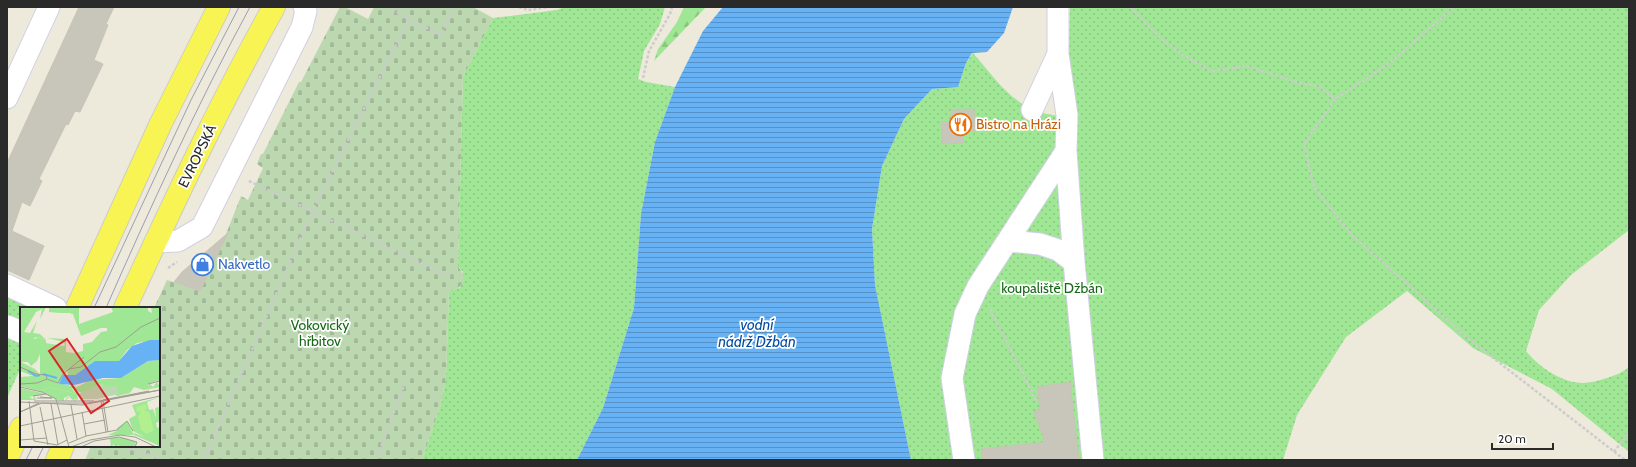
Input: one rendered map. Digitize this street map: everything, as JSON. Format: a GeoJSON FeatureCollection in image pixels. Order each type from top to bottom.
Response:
{"type":"FeatureCollection","features":[{"type":"Feature","properties":{"kind":"main road"},"geometry":{"type":"LineString","coordinates":[[77,307],[161,123],[219,7]]}},
{"type":"Feature","properties":{"kind":"main road","name":"EVROPSKÁ"},"geometry":{"type":"LineString","coordinates":[[125,307],[211,126],[248,53],[274,7]]}},
{"type":"Feature","properties":{"kind":"main road"},"geometry":{"type":"LineString","coordinates":[[7,458],[20,430]]}},
{"type":"Feature","properties":{"kind":"main road"},"geometry":{"type":"LineString","coordinates":[[57,460],[63,447]]}},
{"type":"Feature","properties":{"kind":"street"},"geometry":{"type":"LineString","coordinates":[[7,98],[49,7]]}},
{"type":"Feature","properties":{"kind":"street"},"geometry":{"type":"LineString","coordinates":[[155,242],[178,241],[202,228],[302,27],[306,11],[304,7]]}},
{"type":"Feature","properties":{"kind":"street"},"geometry":{"type":"LineString","coordinates":[[1058,7],[1058,54],[1067,115],[1066,151],[1074,262],[1093,460]]}},
{"type":"Feature","properties":{"kind":"street"},"geometry":{"type":"LineString","coordinates":[[1032,110],[1058,54]]}},
{"type":"Feature","properties":{"kind":"street"},"geometry":{"type":"LineString","coordinates":[[964,460],[952,378],[965,314],[978,286],[1066,151]]}},
{"type":"Feature","properties":{"kind":"street"},"geometry":{"type":"LineString","coordinates":[[1008,241],[1040,244],[1058,250],[1074,262]]}},
{"type":"Feature","properties":{"kind":"street"},"geometry":{"type":"LineString","coordinates":[[7,285],[54,307]]}},
{"type":"Feature","properties":{"kind":"street"},"geometry":{"type":"LineString","coordinates":[[7,326],[20,332]]}},
{"type":"Feature","properties":{"kind":"path"},"geometry":{"type":"LineString","coordinates":[[388,7],[440,35],[454,7]]}},
{"type":"Feature","properties":{"kind":"path"},"geometry":{"type":"LineString","coordinates":[[519,7],[528,10],[548,7]]}},
{"type":"Feature","properties":{"kind":"path"},"geometry":{"type":"LineString","coordinates":[[643,78],[649,51],[670,14],[672,7]]}},
{"type":"Feature","properties":{"kind":"path"},"geometry":{"type":"LineString","coordinates":[[1130,7],[1161,39],[1183,55],[1211,71],[1248,66],[1299,83],[1320,87],[1335,99]]}},
{"type":"Feature","properties":{"kind":"path"},"geometry":{"type":"LineString","coordinates":[[1452,7],[1451,10],[1386,66],[1335,99],[1304,144],[1314,187],[1351,234],[1470,340],[1625,460]]}},
{"type":"Feature","properties":{"kind":"path"},"geometry":{"type":"LineString","coordinates":[[204,460],[312,212],[410,19]]}},
{"type":"Feature","properties":{"kind":"path"},"geometry":{"type":"LineString","coordinates":[[230,173],[450,277]]}},
{"type":"Feature","properties":{"kind":"path"},"geometry":{"type":"LineString","coordinates":[[978,286],[1037,402]]}},
{"type":"Feature","properties":{"kind":"path"},"geometry":{"type":"LineString","coordinates":[[376,460],[405,384]]}},
{"type":"Feature","properties":{"kind":"path"},"geometry":{"type":"LineString","coordinates":[[1614,452],[1629,432]]}},
{"type":"Feature","properties":{"kind":"path"},"geometry":{"type":"LineString","coordinates":[[126,447],[164,460]]}},
{"type":"Feature","properties":{"kind":"green space","name":"Vokovický hřbitov"},"geometry":{"type":"Polygon","coordinates":[[[340,7],[345,7],[368,19],[374,7],[473,7],[493,18],[463,77],[458,266],[463,274],[464,281],[458,289],[449,291],[446,378],[441,404],[422,460],[85,460],[91,447],[160,447],[160,307],[154,307],[167,280],[200,291],[219,252],[241,196],[248,200],[263,168],[257,164],[261,154],[263,154],[299,82],[301,82],[340,7]]]}},
{"type":"Feature","properties":{"kind":"green space"},"geometry":{"type":"Polygon","coordinates":[[[565,7],[665,7],[660,24],[644,51],[638,79],[646,82],[675,87],[655,142],[641,214],[634,308],[603,408],[577,460],[422,460],[441,404],[446,378],[449,291],[460,288],[463,272],[458,266],[463,77],[493,18],[557,10],[565,7]]]}},
{"type":"Feature","properties":{"kind":"green space"},"geometry":{"type":"Polygon","coordinates":[[[684,7],[706,7],[654,61],[658,49],[677,22],[684,7]]]}},
{"type":"Feature","properties":{"kind":"green space","name":"koupaliště Džbán"},"geometry":{"type":"Polygon","coordinates":[[[1070,7],[1629,7],[1629,230],[1571,275],[1539,310],[1526,351],[1544,368],[1559,377],[1575,382],[1586,383],[1601,380],[1619,374],[1629,367],[1628,451],[1552,389],[1473,348],[1407,291],[1346,337],[1297,415],[1283,460],[911,460],[875,285],[872,229],[882,166],[904,119],[932,89],[958,87],[966,63],[973,53],[1000,85],[1019,102],[1043,113],[1059,116],[1068,77],[1070,7]]]}},
{"type":"Feature","properties":{"kind":"green space"},"geometry":{"type":"Polygon","coordinates":[[[7,297],[28,307],[20,307],[20,324],[7,318],[7,297]]]}},
{"type":"Feature","properties":{"kind":"green space"},"geometry":{"type":"Polygon","coordinates":[[[7,337],[20,343],[20,369],[7,398],[7,337]]]}},
{"type":"Feature","properties":{"kind":"water","name":"vodní nádrž Džbán"},"geometry":{"type":"Polygon","coordinates":[[[723,7],[1013,7],[1004,33],[987,52],[972,53],[966,63],[958,87],[932,89],[904,119],[882,166],[872,229],[875,285],[911,460],[577,460],[603,408],[634,308],[641,214],[655,142],[675,87],[703,31],[723,7]]]}},
{"type":"Feature","properties":{"kind":"building"},"geometry":{"type":"Polygon","coordinates":[[[79,7],[114,7],[106,24],[108,25],[94,60],[103,64],[80,112],[75,111],[68,125],[66,124],[39,179],[42,181],[30,206],[22,202],[12,231],[44,246],[29,280],[7,270],[7,163],[79,7]]]}},
{"type":"Feature","properties":{"kind":"building"},"geometry":{"type":"Polygon","coordinates":[[[974,109],[975,131],[963,132],[963,143],[942,144],[941,122],[951,121],[951,110],[974,109]]]}},
{"type":"Feature","properties":{"kind":"building","name":"Nakvetlo"},"geometry":{"type":"Polygon","coordinates":[[[228,233],[200,291],[174,282],[182,272],[228,233]]]}},
{"type":"Feature","properties":{"kind":"building"},"geometry":{"type":"Polygon","coordinates":[[[1070,382],[1079,460],[982,460],[981,449],[1045,442],[1034,412],[1040,408],[1037,387],[1070,382]]]}},
{"type":"Feature","properties":{"kind":"tram line"},"geometry":{"type":"LineString","coordinates":[[94,307],[191,100],[239,7]]}},
{"type":"Feature","properties":{"kind":"tram line"},"geometry":{"type":"LineString","coordinates":[[106,307],[175,156],[211,81],[250,7]]}},
{"type":"Feature","properties":{"kind":"tram line"},"geometry":{"type":"LineString","coordinates":[[26,460],[32,447]]}},
{"type":"Feature","properties":{"kind":"tram line"},"geometry":{"type":"LineString","coordinates":[[37,460],[44,447]]}},
{"type":"Feature","properties":{"kind":"place","name":"Bistro na Hrázi"},"geometry":{"type":"Point","coordinates":[961,124]}},
{"type":"Feature","properties":{"kind":"place","name":"Nakvetlo"},"geometry":{"type":"Point","coordinates":[202,264]}}]}
